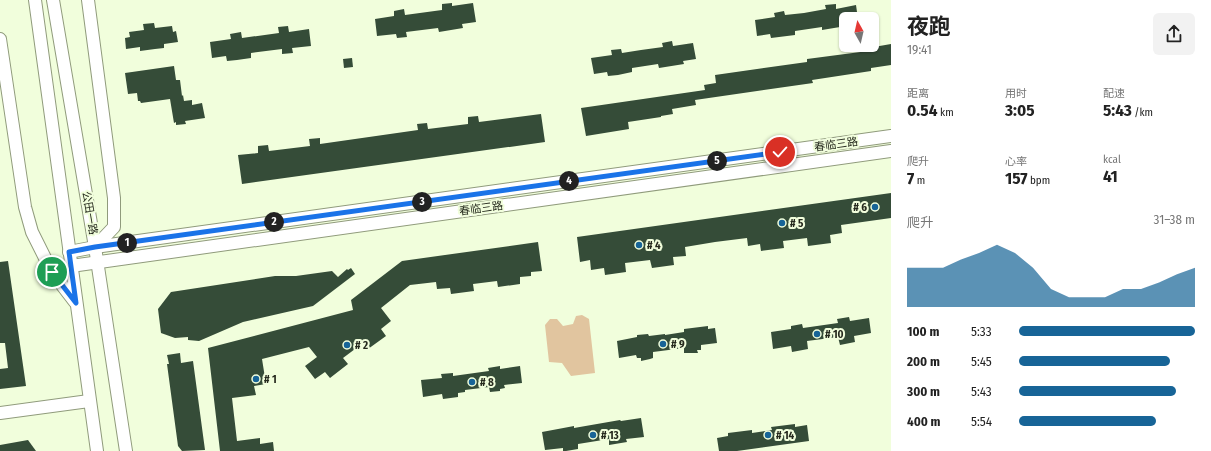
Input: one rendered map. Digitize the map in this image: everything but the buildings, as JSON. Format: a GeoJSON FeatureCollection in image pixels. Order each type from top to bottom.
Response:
{"type":"FeatureCollection","features":[{"type":"Feature","properties":{"kind":"street"},"geometry":{"type":"LineString","coordinates":[[36,0],[89,401],[97,451]]}},
{"type":"Feature","properties":{"kind":"street","name":"公田一路"},"geometry":{"type":"LineString","coordinates":[[53,0],[98,262],[126,451]]}},
{"type":"Feature","properties":{"kind":"street"},"geometry":{"type":"LineString","coordinates":[[88,0],[114,198],[114,227],[95,247]]}},
{"type":"Feature","properties":{"kind":"street"},"geometry":{"type":"LineString","coordinates":[[0,39],[27,213],[32,232],[52,272],[76,303]]}},
{"type":"Feature","properties":{"kind":"street","name":"春临三路"},"geometry":{"type":"LineString","coordinates":[[69,252],[95,247],[891,136]]}},
{"type":"Feature","properties":{"kind":"street","name":"春临三路"},"geometry":{"type":"LineString","coordinates":[[71,266],[891,151]]}},
{"type":"Feature","properties":{"kind":"street"},"geometry":{"type":"LineString","coordinates":[[0,413],[89,401]]}},
{"type":"Feature","properties":{"kind":"shaded area"},"geometry":{"type":"Polygon","coordinates":[[[582,315],[589,319],[595,373],[571,376],[562,363],[549,362],[545,325],[550,319],[557,319],[563,326],[573,324],[576,316],[582,315]]]}},
{"type":"Feature","properties":{"kind":"place","name":"# 6"},"geometry":{"type":"Point","coordinates":[875,207]}},
{"type":"Feature","properties":{"kind":"place","name":"# 5"},"geometry":{"type":"Point","coordinates":[782,223]}},
{"type":"Feature","properties":{"kind":"place","name":"# 4"},"geometry":{"type":"Point","coordinates":[639,245]}},
{"type":"Feature","properties":{"kind":"place","name":"# 10"},"geometry":{"type":"Point","coordinates":[817,334]}},
{"type":"Feature","properties":{"kind":"place","name":"# 9"},"geometry":{"type":"Point","coordinates":[663,344]}},
{"type":"Feature","properties":{"kind":"place","name":"# 2"},"geometry":{"type":"Point","coordinates":[347,345]}},
{"type":"Feature","properties":{"kind":"place","name":"# 1"},"geometry":{"type":"Point","coordinates":[256,379]}},
{"type":"Feature","properties":{"kind":"place","name":"# 8"},"geometry":{"type":"Point","coordinates":[472,382]}},
{"type":"Feature","properties":{"kind":"place","name":"# 13"},"geometry":{"type":"Point","coordinates":[593,435]}},
{"type":"Feature","properties":{"kind":"place","name":"# 14"},"geometry":{"type":"Point","coordinates":[768,435]}},
{"type":"Feature","properties":{"kind":"route"},"geometry":{"type":"LineString","coordinates":[[52,272],[76,303],[69,252],[95,247],[780,152]]}}]}
